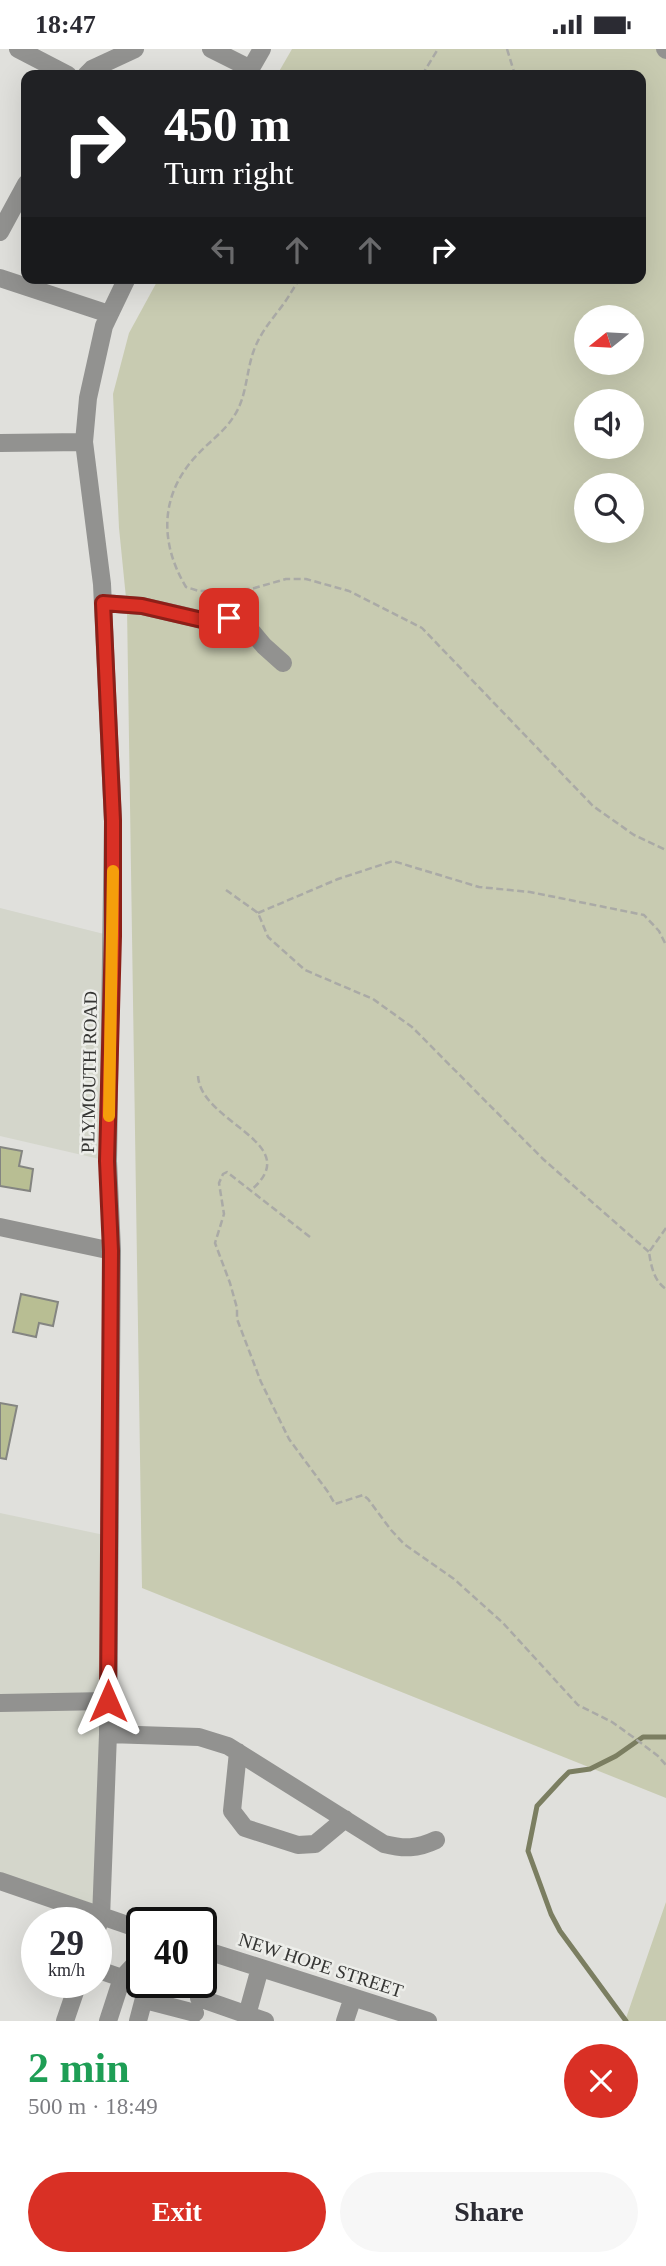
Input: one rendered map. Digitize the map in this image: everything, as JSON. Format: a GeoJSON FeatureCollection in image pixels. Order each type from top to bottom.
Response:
{"type":"FeatureCollection","features":[{"type":"Feature","properties":{"kind":"street"},"geometry":{"type":"LineString","coordinates":[[18,49],[58,70]]}},
{"type":"Feature","properties":{"kind":"street"},"geometry":{"type":"LineString","coordinates":[[91,70],[135,49]]}},
{"type":"Feature","properties":{"kind":"street"},"geometry":{"type":"LineString","coordinates":[[211,49],[246,70]]}},
{"type":"Feature","properties":{"kind":"street"},"geometry":{"type":"LineString","coordinates":[[250,70],[262,49]]}},
{"type":"Feature","properties":{"kind":"street"},"geometry":{"type":"LineString","coordinates":[[0,232],[21,205]]}},
{"type":"Feature","properties":{"kind":"street"},"geometry":{"type":"LineString","coordinates":[[0,278],[109,314]]}},
{"type":"Feature","properties":{"kind":"street","name":"PLYMOUTH ROAD"},"geometry":{"type":"LineString","coordinates":[[100,1907],[108,1734],[111,1251],[107,1161],[113,821],[103,603],[84,442],[89,398],[104,327],[124,284]]}},
{"type":"Feature","properties":{"kind":"street"},"geometry":{"type":"LineString","coordinates":[[0,443],[84,442]]}},
{"type":"Feature","properties":{"kind":"street"},"geometry":{"type":"LineString","coordinates":[[103,603],[142,606],[202,620],[229,618],[248,627],[283,663]]}},
{"type":"Feature","properties":{"kind":"street"},"geometry":{"type":"LineString","coordinates":[[0,1227],[111,1251]]}},
{"type":"Feature","properties":{"kind":"street"},"geometry":{"type":"LineString","coordinates":[[0,1703],[108,1701]]}},
{"type":"Feature","properties":{"kind":"street"},"geometry":{"type":"LineString","coordinates":[[108,1734],[199,1737],[228,1746],[384,1843],[401,1849],[422,1847],[436,1840]]}},
{"type":"Feature","properties":{"kind":"street"},"geometry":{"type":"LineString","coordinates":[[238,1752],[232,1811],[245,1828],[298,1845],[315,1844],[345,1819]]}},
{"type":"Feature","properties":{"kind":"street"},"geometry":{"type":"LineString","coordinates":[[0,1881],[60,1907]]}},
{"type":"Feature","properties":{"kind":"street","name":"NEW HOPE STREET"},"geometry":{"type":"LineString","coordinates":[[217,1958],[260,1968],[428,2021]]}},
{"type":"Feature","properties":{"kind":"street"},"geometry":{"type":"LineString","coordinates":[[247,2015],[260,1968]]}},
{"type":"Feature","properties":{"kind":"street"},"geometry":{"type":"LineString","coordinates":[[108,2021],[122,1977],[126,1973]]}},
{"type":"Feature","properties":{"kind":"street"},"geometry":{"type":"LineString","coordinates":[[112,1974],[122,1977]]}},
{"type":"Feature","properties":{"kind":"street"},"geometry":{"type":"LineString","coordinates":[[345,2021],[353,1997]]}},
{"type":"Feature","properties":{"kind":"street"},"geometry":{"type":"LineString","coordinates":[[65,2021],[73,1998]]}},
{"type":"Feature","properties":{"kind":"street"},"geometry":{"type":"LineString","coordinates":[[138,2021],[145,1998]]}},
{"type":"Feature","properties":{"kind":"street"},"geometry":{"type":"LineString","coordinates":[[171,1998],[265,2021]]}},
{"type":"Feature","properties":{"kind":"path"},"geometry":{"type":"LineString","coordinates":[[425,70],[438,49]]}},
{"type":"Feature","properties":{"kind":"path"},"geometry":{"type":"LineString","coordinates":[[506,49],[513,70]]}},
{"type":"Feature","properties":{"kind":"path"},"geometry":{"type":"LineString","coordinates":[[296,284],[262,332],[235,415],[183,472],[171,499],[167,525],[169,549],[176,570],[186,587],[199,591],[251,589],[286,579],[306,579],[349,591],[422,628],[593,806],[635,835],[666,850]]}},
{"type":"Feature","properties":{"kind":"path"},"geometry":{"type":"LineString","coordinates":[[258,913],[338,879],[393,861],[479,887],[530,891],[644,915],[666,945]]}},
{"type":"Feature","properties":{"kind":"path"},"geometry":{"type":"LineString","coordinates":[[226,890],[258,913],[268,937],[305,970],[373,999],[412,1027],[543,1159],[649,1252],[651,1266],[660,1285],[666,1289]]}},
{"type":"Feature","properties":{"kind":"path"},"geometry":{"type":"LineString","coordinates":[[198,1076],[198,1084],[204,1096],[221,1114],[265,1150],[269,1167],[265,1176],[250,1191]]}},
{"type":"Feature","properties":{"kind":"path"},"geometry":{"type":"LineString","coordinates":[[310,1237],[227,1173],[223,1174],[219,1183],[223,1213],[215,1243],[230,1283],[237,1319],[261,1382],[289,1439],[335,1504],[363,1495],[404,1543],[454,1579],[503,1623],[578,1705],[612,1722],[666,1765]]}},
{"type":"Feature","properties":{"kind":"path"},"geometry":{"type":"LineString","coordinates":[[649,1252],[666,1228]]}},
{"type":"Feature","properties":{"kind":"shaded area"},"geometry":{"type":"Polygon","coordinates":[[[0,908],[112,936],[108,1161],[0,1136],[0,908]]]}},
{"type":"Feature","properties":{"kind":"shaded area"},"geometry":{"type":"Polygon","coordinates":[[[0,1513],[109,1536],[101,1907],[71,1907],[0,1881],[0,1513]]]}},
{"type":"Feature","properties":{"kind":"green space"},"geometry":{"type":"Polygon","coordinates":[[[292,49],[666,49],[666,1798],[142,1588],[127,608],[119,528],[113,394],[129,333],[156,284],[646,284],[646,70],[280,70],[292,49]]]}},
{"type":"Feature","properties":{"kind":"green space"},"geometry":{"type":"Polygon","coordinates":[[[666,1902],[666,2021],[625,2021],[666,1902]]]}},
{"type":"Feature","properties":{"kind":"building"},"geometry":{"type":"Polygon","coordinates":[[[0,1147],[22,1151],[19,1166],[33,1169],[30,1191],[0,1186],[0,1147]]]}},
{"type":"Feature","properties":{"kind":"building"},"geometry":{"type":"Polygon","coordinates":[[[21,1294],[58,1302],[53,1326],[39,1323],[36,1337],[13,1332],[21,1294]]]}},
{"type":"Feature","properties":{"kind":"building"},"geometry":{"type":"Polygon","coordinates":[[[0,1403],[17,1406],[6,1459],[0,1458],[0,1403]]]}},
{"type":"Feature","properties":{"kind":"waterway"},"geometry":{"type":"LineString","coordinates":[[626,2021],[560,1931],[528,1851],[537,1806],[569,1772],[590,1769],[616,1756],[643,1737],[666,1737]]}},
{"type":"Feature","properties":{"kind":"slow traffic"},"geometry":{"type":"LineString","coordinates":[[109,1116],[113,871]]}},
{"type":"Feature","properties":{"kind":"route"},"geometry":{"type":"LineString","coordinates":[[108,1701],[111,1251],[107,1161],[113,821],[103,603],[142,606],[202,620],[229,618]]}}]}
